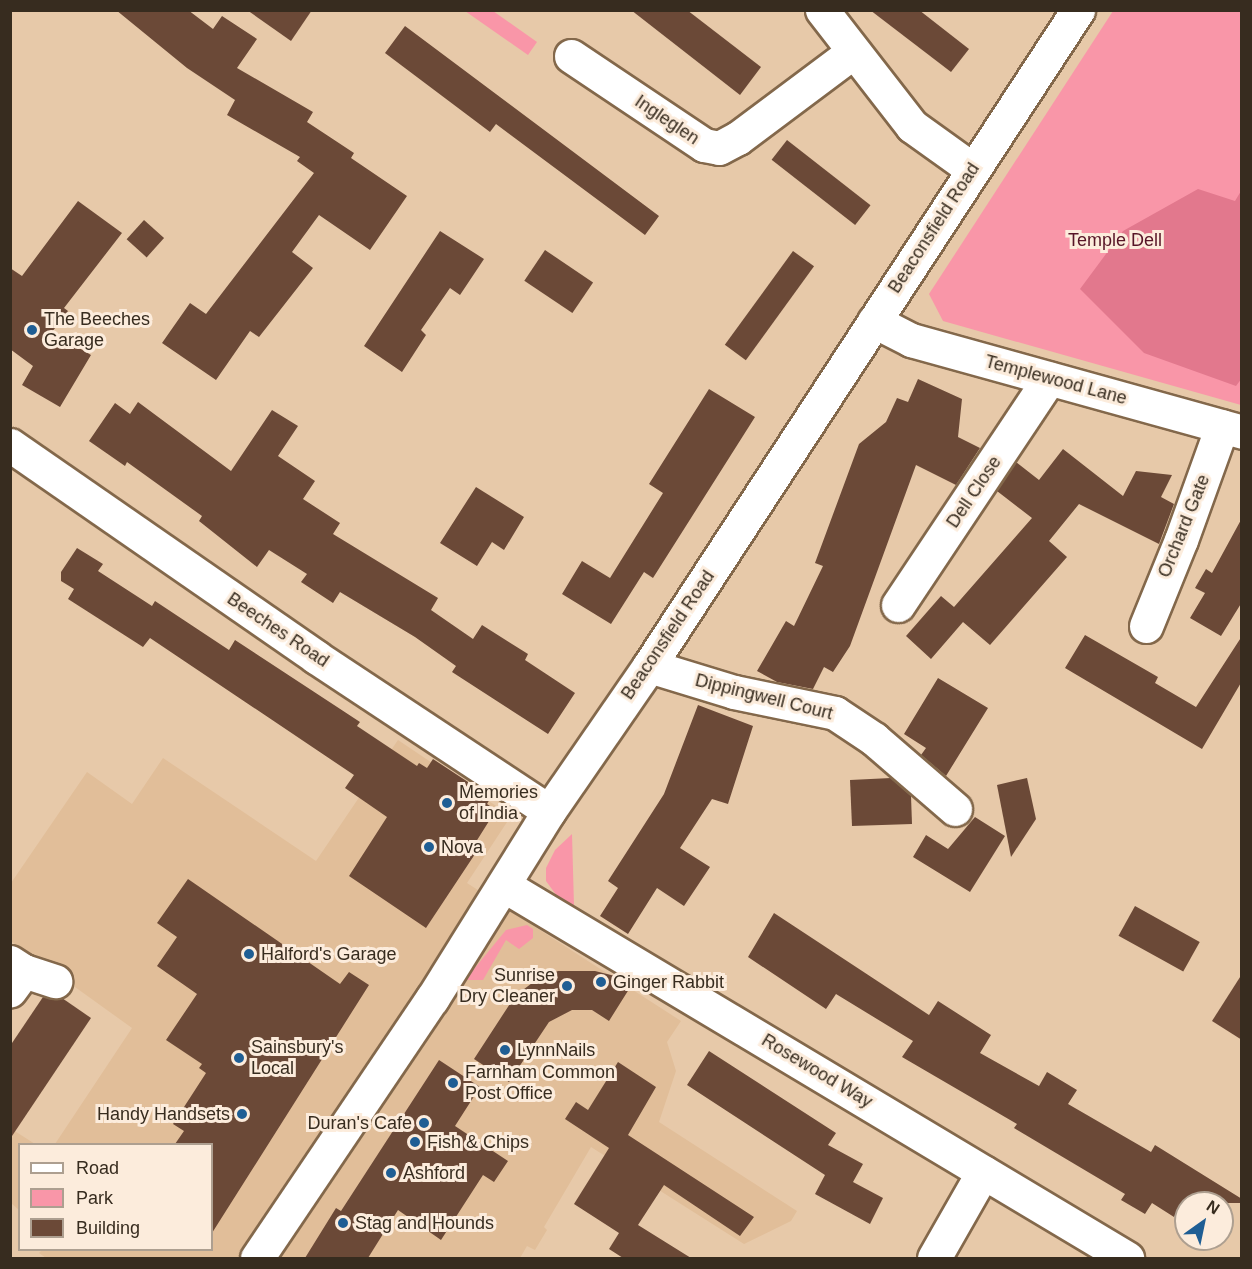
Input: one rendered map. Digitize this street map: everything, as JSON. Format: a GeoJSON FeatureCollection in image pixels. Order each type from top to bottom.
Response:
{"type":"FeatureCollection","features":[{"type":"Feature","properties":{"kind":"street"},"geometry":{"type":"LineString","coordinates":[[822,10],[912,126],[972,169]]}},
{"type":"Feature","properties":{"kind":"street","name":"Beaconsfield Road"},"geometry":{"type":"LineString","coordinates":[[257,1258],[506,886],[549,811],[649,666],[1078,10]]}},
{"type":"Feature","properties":{"kind":"street","name":"Ingleglen"},"geometry":{"type":"LineString","coordinates":[[571,56],[704,145],[719,148],[738,138],[853,52]]}},
{"type":"Feature","properties":{"kind":"street","name":"Templewood Lane"},"geometry":{"type":"LineString","coordinates":[[874,321],[911,340],[1232,429]]}},
{"type":"Feature","properties":{"kind":"street","name":"Dell Close"},"geometry":{"type":"LineString","coordinates":[[898,605],[1049,379]]}},
{"type":"Feature","properties":{"kind":"street","name":"Orchard Gate"},"geometry":{"type":"LineString","coordinates":[[1146,626],[1164,574],[1182,540],[1232,429]]}},
{"type":"Feature","properties":{"kind":"street","name":"Beeches Road"},"geometry":{"type":"LineString","coordinates":[[10,445],[316,657],[549,811]]}},
{"type":"Feature","properties":{"kind":"street","name":"Dippingwell Court"},"geometry":{"type":"LineString","coordinates":[[649,666],[734,692],[835,713],[874,739],[955,809]]}},
{"type":"Feature","properties":{"kind":"street","name":"Rosewood Way"},"geometry":{"type":"LineString","coordinates":[[506,886],[1127,1258]]}},
{"type":"Feature","properties":{"kind":"street"},"geometry":{"type":"LineString","coordinates":[[15,974],[55,981]]}},
{"type":"Feature","properties":{"kind":"street"},"geometry":{"type":"LineString","coordinates":[[934,1258],[983,1172]]}},
{"type":"Feature","properties":{"kind":"shaded area"},"geometry":{"type":"Polygon","coordinates":[[[1198,189],[1235,201],[1241,191],[1242,378],[1236,386],[1144,353],[1080,289],[1123,231],[1198,189]]]}},
{"type":"Feature","properties":{"kind":"shaded area"},"geometry":{"type":"Polygon","coordinates":[[[398,740],[511,816],[467,883],[681,1021],[667,1042],[676,1071],[659,1122],[797,1211],[791,1221],[744,1244],[591,1147],[544,1227],[547,1230],[535,1250],[527,1246],[520,1258],[46,1258],[39,1253],[41,1251],[213,1251],[213,1143],[56,1143],[132,1028],[11,941],[11,883],[87,772],[132,804],[163,758],[316,861],[398,740]]]}},
{"type":"Feature","properties":{"kind":"shaded area"},"geometry":{"type":"Polygon","coordinates":[[[10,1128],[33,1143],[18,1143],[18,1209],[11,1203],[10,1128]]]}},
{"type":"Feature","properties":{"kind":"green space"},"geometry":{"type":"Polygon","coordinates":[[[465,11],[493,11],[537,42],[528,55],[465,11]]]}},
{"type":"Feature","properties":{"kind":"green space","name":"Temple Dell"},"geometry":{"type":"Polygon","coordinates":[[[1113,11],[1241,11],[1241,405],[943,321],[929,294],[1113,11]]]}},
{"type":"Feature","properties":{"kind":"green space"},"geometry":{"type":"Polygon","coordinates":[[[572,834],[574,906],[557,896],[546,881],[546,868],[555,850],[572,834]]]}},
{"type":"Feature","properties":{"kind":"green space"},"geometry":{"type":"Polygon","coordinates":[[[527,925],[533,929],[533,938],[519,949],[506,940],[483,980],[465,980],[506,930],[527,925]]]}},
{"type":"Feature","properties":{"kind":"building"},"geometry":{"type":"Polygon","coordinates":[[[116,10],[188,10],[213,29],[222,16],[257,39],[237,68],[313,112],[307,122],[354,153],[351,158],[407,196],[370,250],[319,215],[292,252],[313,268],[259,337],[250,331],[216,380],[162,343],[190,303],[206,314],[314,173],[297,161],[300,157],[227,115],[235,100],[187,68],[116,10]]]}},
{"type":"Feature","properties":{"kind":"building"},"geometry":{"type":"Polygon","coordinates":[[[247,10],[312,10],[291,41],[247,10]]]}},
{"type":"Feature","properties":{"kind":"building"},"geometry":{"type":"Polygon","coordinates":[[[631,10],[687,10],[761,67],[740,95],[631,10]]]}},
{"type":"Feature","properties":{"kind":"building"},"geometry":{"type":"Polygon","coordinates":[[[870,10],[919,10],[969,49],[951,72],[870,10]]]}},
{"type":"Feature","properties":{"kind":"building"},"geometry":{"type":"Polygon","coordinates":[[[405,26],[659,216],[645,235],[496,124],[490,132],[385,53],[405,26]]]}},
{"type":"Feature","properties":{"kind":"building"},"geometry":{"type":"Polygon","coordinates":[[[787,140],[871,205],[855,225],[772,160],[787,140]]]}},
{"type":"Feature","properties":{"kind":"building"},"geometry":{"type":"Polygon","coordinates":[[[78,201],[122,233],[64,308],[68,311],[52,332],[91,355],[60,407],[22,385],[33,366],[10,349],[10,268],[22,276],[78,201]]]}},
{"type":"Feature","properties":{"kind":"building"},"geometry":{"type":"Polygon","coordinates":[[[144,220],[164,238],[147,257],[127,239],[144,220]]]}},
{"type":"Feature","properties":{"kind":"building"},"geometry":{"type":"Polygon","coordinates":[[[440,231],[484,259],[460,295],[450,288],[421,330],[426,335],[402,372],[364,346],[440,231]]]}},
{"type":"Feature","properties":{"kind":"building"},"geometry":{"type":"Polygon","coordinates":[[[545,250],[593,282],[572,313],[524,281],[545,250]]]}},
{"type":"Feature","properties":{"kind":"building"},"geometry":{"type":"Polygon","coordinates":[[[793,251],[814,266],[746,360],[725,345],[793,251]]]}},
{"type":"Feature","properties":{"kind":"building"},"geometry":{"type":"Polygon","coordinates":[[[918,379],[962,399],[958,437],[980,448],[956,485],[916,465],[850,646],[833,672],[824,667],[813,689],[777,682],[757,671],[786,621],[794,626],[823,566],[815,563],[859,444],[886,422],[897,398],[908,402],[918,379]]]}},
{"type":"Feature","properties":{"kind":"building"},"geometry":{"type":"Polygon","coordinates":[[[709,389],[755,417],[653,578],[644,572],[611,624],[562,594],[582,561],[610,578],[663,493],[649,484],[709,389]]]}},
{"type":"Feature","properties":{"kind":"building"},"geometry":{"type":"Polygon","coordinates":[[[138,402],[231,471],[272,410],[298,426],[278,456],[315,481],[303,499],[340,523],[333,534],[438,598],[431,610],[473,639],[482,625],[528,654],[525,660],[575,693],[548,734],[452,672],[456,666],[415,637],[340,592],[333,603],[301,582],[307,574],[269,550],[257,567],[199,521],[202,516],[127,462],[125,466],[89,441],[115,403],[130,414],[138,402]]]}},
{"type":"Feature","properties":{"kind":"building"},"geometry":{"type":"Polygon","coordinates":[[[1063,449],[1123,496],[1136,471],[1172,475],[1161,497],[1174,504],[1159,544],[1079,504],[1049,541],[1067,557],[990,645],[963,622],[931,659],[906,636],[941,596],[954,607],[1032,518],[997,491],[1016,462],[1039,480],[1063,449]]]}},
{"type":"Feature","properties":{"kind":"building"},"geometry":{"type":"Polygon","coordinates":[[[476,487],[524,517],[504,550],[492,542],[477,566],[440,543],[476,487]]]}},
{"type":"Feature","properties":{"kind":"building"},"geometry":{"type":"Polygon","coordinates":[[[1242,518],[1242,602],[1221,636],[1190,618],[1205,593],[1195,588],[1206,569],[1212,573],[1242,518]]]}},
{"type":"Feature","properties":{"kind":"building"},"geometry":{"type":"Polygon","coordinates":[[[77,548],[103,564],[98,571],[152,606],[155,601],[229,650],[235,640],[360,722],[357,726],[417,766],[419,763],[427,768],[433,759],[491,797],[487,804],[496,810],[474,845],[479,848],[426,928],[349,876],[387,817],[345,788],[354,775],[150,638],[143,647],[68,599],[74,589],[61,581],[61,572],[77,548]]]}},
{"type":"Feature","properties":{"kind":"building"},"geometry":{"type":"Polygon","coordinates":[[[1085,635],[1158,677],[1155,683],[1196,707],[1242,636],[1242,681],[1202,749],[1065,668],[1085,635]]]}},
{"type":"Feature","properties":{"kind":"building"},"geometry":{"type":"Polygon","coordinates":[[[938,678],[988,708],[946,776],[921,755],[926,748],[904,734],[938,678]]]}},
{"type":"Feature","properties":{"kind":"building"},"geometry":{"type":"Polygon","coordinates":[[[698,705],[753,726],[728,804],[712,799],[680,848],[710,867],[684,906],[657,888],[628,934],[600,916],[618,888],[608,881],[664,794],[698,705]]]}},
{"type":"Feature","properties":{"kind":"building"},"geometry":{"type":"Polygon","coordinates":[[[891,778],[911,796],[912,824],[852,826],[850,780],[891,778]]]}},
{"type":"Feature","properties":{"kind":"building"},"geometry":{"type":"Polygon","coordinates":[[[1027,778],[1036,819],[1011,857],[997,785],[1027,778]]]}},
{"type":"Feature","properties":{"kind":"building"},"geometry":{"type":"Polygon","coordinates":[[[975,817],[1005,836],[970,892],[913,857],[926,835],[948,849],[975,817]]]}},
{"type":"Feature","properties":{"kind":"building"},"geometry":{"type":"Polygon","coordinates":[[[188,879],[340,984],[349,972],[369,985],[213,1231],[213,1143],[176,1143],[184,1131],[173,1124],[206,1073],[199,1068],[202,1064],[166,1040],[197,994],[157,966],[177,937],[157,923],[188,879]]]}},
{"type":"Feature","properties":{"kind":"building"},"geometry":{"type":"Polygon","coordinates":[[[1135,906],[1200,942],[1183,972],[1119,936],[1135,906]]]}},
{"type":"Feature","properties":{"kind":"building"},"geometry":{"type":"Polygon","coordinates":[[[774,913],[929,1015],[938,1001],[991,1035],[980,1053],[1039,1086],[1047,1072],[1077,1090],[1068,1104],[1151,1152],[1155,1145],[1229,1191],[1174,1191],[1174,1217],[1152,1203],[1145,1214],[1121,1200],[1125,1194],[1014,1128],[1017,1124],[902,1057],[913,1041],[836,994],[826,1009],[748,957],[774,913]]]}},
{"type":"Feature","properties":{"kind":"building"},"geometry":{"type":"Polygon","coordinates":[[[558,971],[595,971],[615,976],[631,986],[609,1021],[592,1010],[572,1010],[549,1022],[509,1082],[474,1059],[515,996],[536,980],[558,971]]]}},
{"type":"Feature","properties":{"kind":"building"},"geometry":{"type":"Polygon","coordinates":[[[1242,974],[1242,1040],[1212,1021],[1242,974]]]}},
{"type":"Feature","properties":{"kind":"building"},"geometry":{"type":"Polygon","coordinates":[[[43,997],[62,998],[91,1018],[10,1139],[10,1046],[43,997]]]}},
{"type":"Feature","properties":{"kind":"building"},"geometry":{"type":"Polygon","coordinates":[[[709,1051],[836,1133],[828,1145],[863,1164],[853,1182],[883,1198],[870,1224],[815,1194],[825,1175],[687,1085],[709,1051]]]}},
{"type":"Feature","properties":{"kind":"building"},"geometry":{"type":"Polygon","coordinates":[[[439,1060],[480,1087],[455,1126],[508,1161],[494,1182],[483,1175],[441,1240],[398,1210],[368,1258],[305,1258],[336,1208],[341,1211],[439,1060]]]}},
{"type":"Feature","properties":{"kind":"building"},"geometry":{"type":"Polygon","coordinates":[[[618,1062],[656,1087],[628,1135],[754,1217],[740,1236],[664,1185],[638,1225],[691,1258],[623,1258],[609,1249],[619,1233],[574,1204],[609,1148],[565,1119],[576,1102],[588,1110],[618,1062]]]}},
{"type":"Feature","properties":{"kind":"building"},"geometry":{"type":"Polygon","coordinates":[[[1234,1194],[1242,1199],[1242,1203],[1234,1203],[1234,1194]]]}},
{"type":"Feature","properties":{"kind":"place","name":"The Beeches Garage"},"geometry":{"type":"Point","coordinates":[32,330]}},
{"type":"Feature","properties":{"kind":"place","name":"Memories of India"},"geometry":{"type":"Point","coordinates":[447,803]}},
{"type":"Feature","properties":{"kind":"place","name":"Nova"},"geometry":{"type":"Point","coordinates":[429,847]}},
{"type":"Feature","properties":{"kind":"place","name":"Halford's Garage"},"geometry":{"type":"Point","coordinates":[249,954]}},
{"type":"Feature","properties":{"kind":"place","name":"Ginger Rabbit"},"geometry":{"type":"Point","coordinates":[601,982]}},
{"type":"Feature","properties":{"kind":"place","name":"Sunrise Dry Cleaner"},"geometry":{"type":"Point","coordinates":[567,986]}},
{"type":"Feature","properties":{"kind":"place","name":"LynnNails"},"geometry":{"type":"Point","coordinates":[505,1050]}},
{"type":"Feature","properties":{"kind":"place","name":"Sainsbury's Local"},"geometry":{"type":"Point","coordinates":[239,1058]}},
{"type":"Feature","properties":{"kind":"place","name":"Farnham Common Post Office"},"geometry":{"type":"Point","coordinates":[453,1083]}},
{"type":"Feature","properties":{"kind":"place","name":"Handy Handsets"},"geometry":{"type":"Point","coordinates":[242,1114]}},
{"type":"Feature","properties":{"kind":"place","name":"Duran's Cafe"},"geometry":{"type":"Point","coordinates":[424,1123]}},
{"type":"Feature","properties":{"kind":"place","name":"Fish & Chips"},"geometry":{"type":"Point","coordinates":[415,1142]}},
{"type":"Feature","properties":{"kind":"place","name":"Ashford"},"geometry":{"type":"Point","coordinates":[391,1173]}},
{"type":"Feature","properties":{"kind":"place","name":"Stag and Hounds"},"geometry":{"type":"Point","coordinates":[343,1223]}}]}
